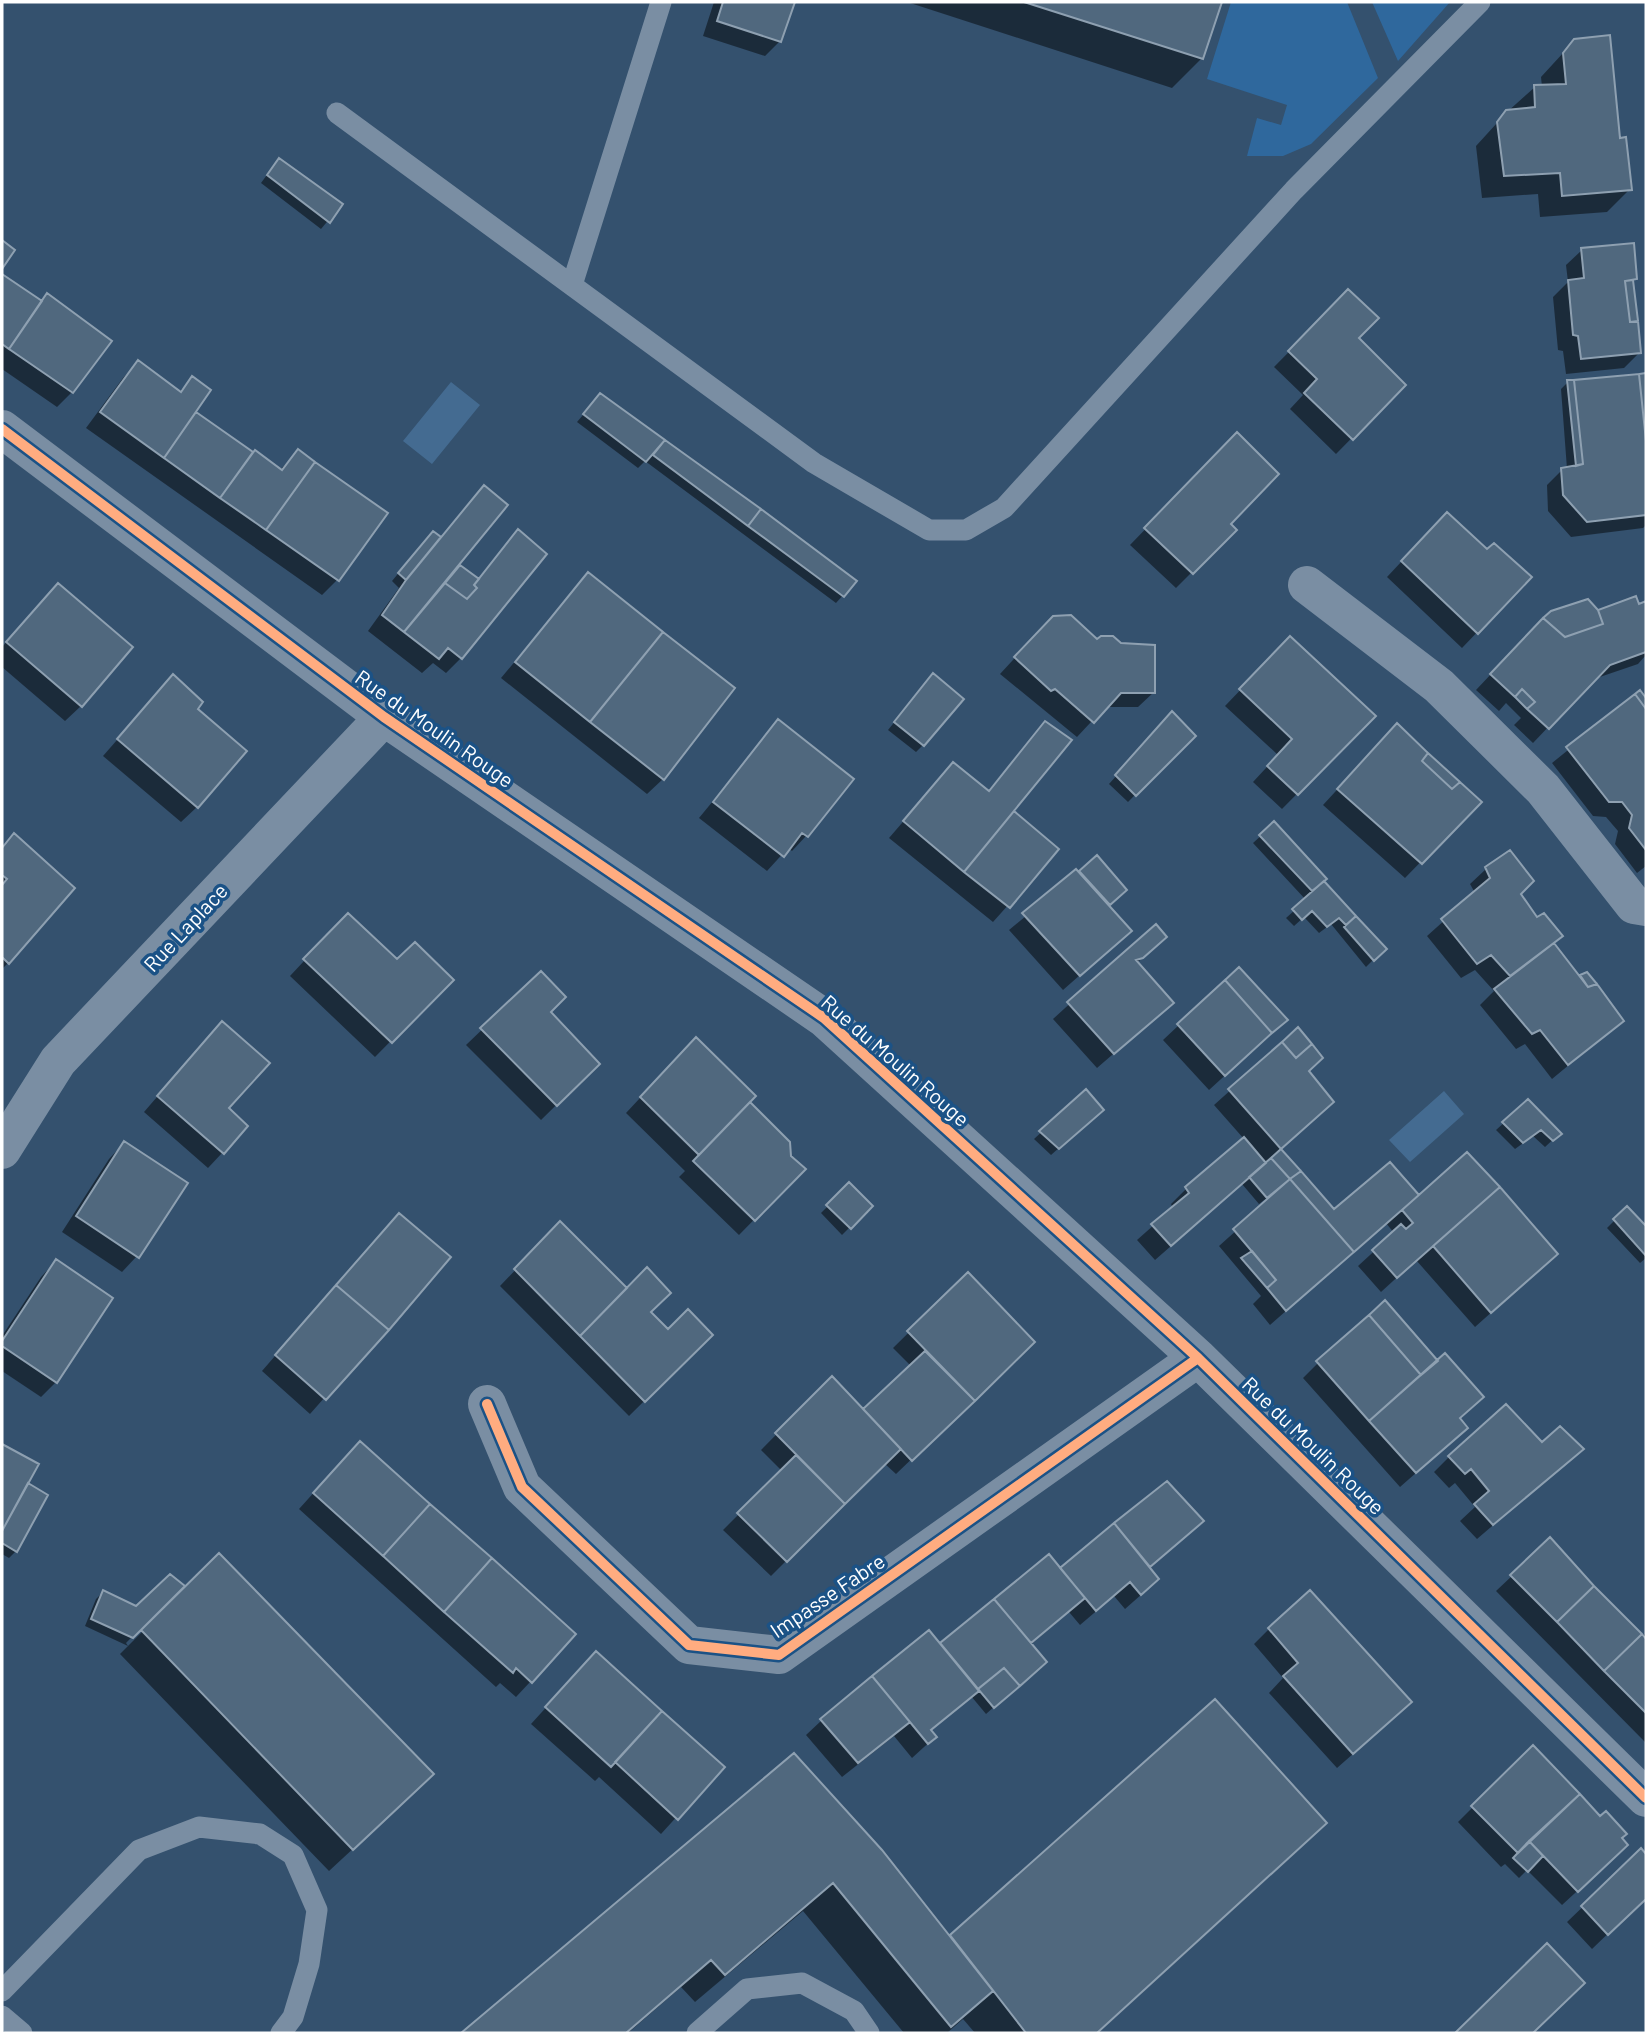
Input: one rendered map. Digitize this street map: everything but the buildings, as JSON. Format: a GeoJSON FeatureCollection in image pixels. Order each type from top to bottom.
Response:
{"type":"FeatureCollection","features":[{"type":"Feature","properties":{"kind":"street","name":"Rue du Moulin Rouge"},"geometry":{"type":"LineString","coordinates":[[2,429],[384,717],[824,1018],[1198,1358],[1646,1798]]}},
{"type":"Feature","properties":{"kind":"street"},"geometry":{"type":"LineString","coordinates":[[1307,585],[1439,686],[1543,789],[1634,905],[1646,907]]}},
{"type":"Feature","properties":{"kind":"street","name":"Rue Laplace"},"geometry":{"type":"LineString","coordinates":[[2,1150],[58,1061],[384,717]]}},
{"type":"Feature","properties":{"kind":"street","name":"Impasse Fabre"},"geometry":{"type":"LineString","coordinates":[[488,1404],[522,1487],[689,1645],[779,1655],[1198,1358]]}},
{"type":"Feature","properties":{"kind":"lane"},"geometry":{"type":"LineString","coordinates":[[572,285],[661,2]]}},
{"type":"Feature","properties":{"kind":"lane"},"geometry":{"type":"LineString","coordinates":[[337,113],[814,463],[929,530],[966,530],[1003,508],[1294,190],[1480,2]]}},
{"type":"Feature","properties":{"kind":"lane"},"geometry":{"type":"LineString","coordinates":[[2,1991],[139,1850],[200,1827],[260,1834],[293,1855],[317,1910],[309,1964],[293,2017],[281,2033]]}},
{"type":"Feature","properties":{"kind":"lane"},"geometry":{"type":"LineString","coordinates":[[697,2033],[747,1989],[802,1983],[854,2011],[869,2033]]}},
{"type":"Feature","properties":{"kind":"lane"},"geometry":{"type":"LineString","coordinates":[[2,2016],[22,2033]]}},
{"type":"Feature","properties":{"kind":"shaded area"},"geometry":{"type":"Polygon","coordinates":[[[1231,2],[1347,2],[1378,78],[1311,144],[1283,156],[1247,156],[1257,118],[1281,125],[1287,105],[1207,79],[1231,2]]]}},
{"type":"Feature","properties":{"kind":"shaded area"},"geometry":{"type":"Polygon","coordinates":[[[1372,2],[1450,2],[1398,61],[1372,2]]]}},
{"type":"Feature","properties":{"kind":"shaded area"},"geometry":{"type":"Polygon","coordinates":[[[451,382],[480,405],[432,464],[403,441],[451,382]]]}},
{"type":"Feature","properties":{"kind":"shaded area"},"geometry":{"type":"Polygon","coordinates":[[[1444,1091],[1464,1114],[1410,1162],[1389,1140],[1444,1091]]]}},
{"type":"Feature","properties":{"kind":"cycle path"},"geometry":{"type":"LineString","coordinates":[[2,429],[384,717],[824,1018],[1198,1358],[1646,1798]]}},
{"type":"Feature","properties":{"kind":"cycle path"},"geometry":{"type":"LineString","coordinates":[[487,1404],[522,1487],[689,1645],[779,1655],[1198,1358]]}}]}
